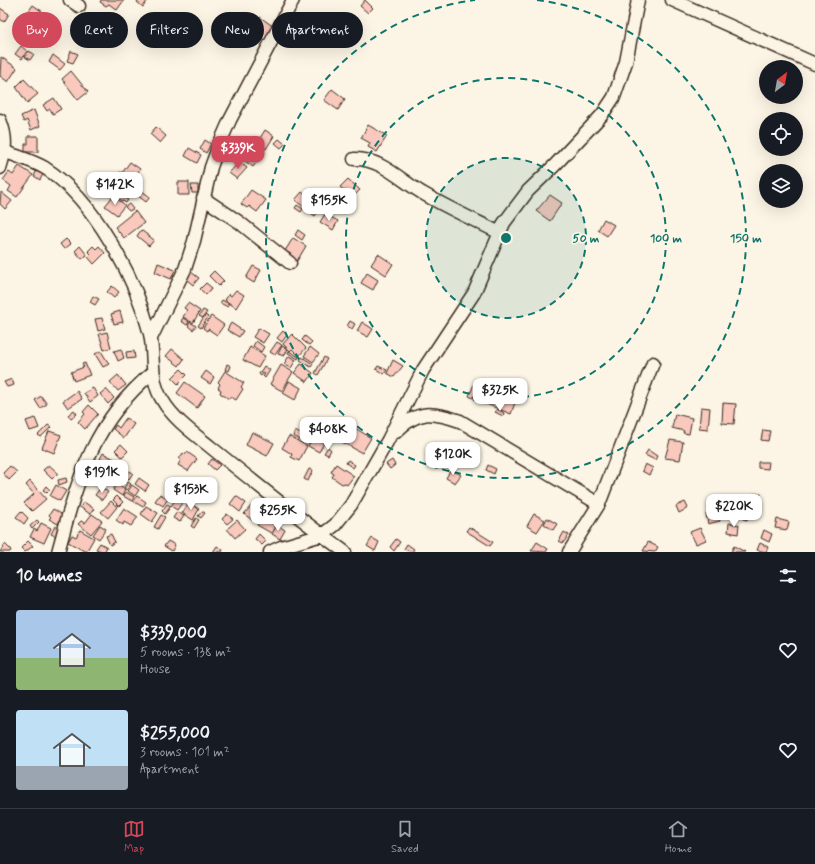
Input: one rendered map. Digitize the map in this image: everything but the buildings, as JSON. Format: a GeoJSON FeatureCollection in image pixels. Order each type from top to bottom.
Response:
{"type":"FeatureCollection","features":[{"type":"Feature","properties":{"kind":"street"},"geometry":{"type":"LineString","coordinates":[[151,338],[185,269],[194,241],[211,167],[230,120],[293,0]]}},
{"type":"Feature","properties":{"kind":"street"},"geometry":{"type":"LineString","coordinates":[[270,552],[281,547],[322,535],[335,525],[351,505],[388,440],[423,370],[474,293],[498,232],[528,191],[555,165],[602,115],[614,97],[626,62],[638,0]]}},
{"type":"Feature","properties":{"kind":"street"},"geometry":{"type":"LineString","coordinates":[[672,0],[815,64]]}},
{"type":"Feature","properties":{"kind":"street"},"geometry":{"type":"LineString","coordinates":[[0,120],[6,133],[6,152],[0,168]]}},
{"type":"Feature","properties":{"kind":"street"},"geometry":{"type":"LineString","coordinates":[[6,152],[28,160],[49,171],[73,191],[94,215],[109,239],[132,287],[151,338],[154,382],[163,401],[175,415],[262,489],[345,552]]}},
{"type":"Feature","properties":{"kind":"street"},"geometry":{"type":"LineString","coordinates":[[354,159],[363,158],[375,162],[424,194],[498,232]]}},
{"type":"Feature","properties":{"kind":"street"},"geometry":{"type":"LineString","coordinates":[[204,198],[239,222],[290,263]]}},
{"type":"Feature","properties":{"kind":"street"},"geometry":{"type":"LineString","coordinates":[[569,552],[600,504],[653,364]]}},
{"type":"Feature","properties":{"kind":"street"},"geometry":{"type":"LineString","coordinates":[[58,552],[82,473],[91,451],[116,409],[133,389],[153,372]]}},
{"type":"Feature","properties":{"kind":"street"},"geometry":{"type":"LineString","coordinates":[[388,440],[407,421],[422,414],[438,414],[460,421],[600,504]]}}]}
